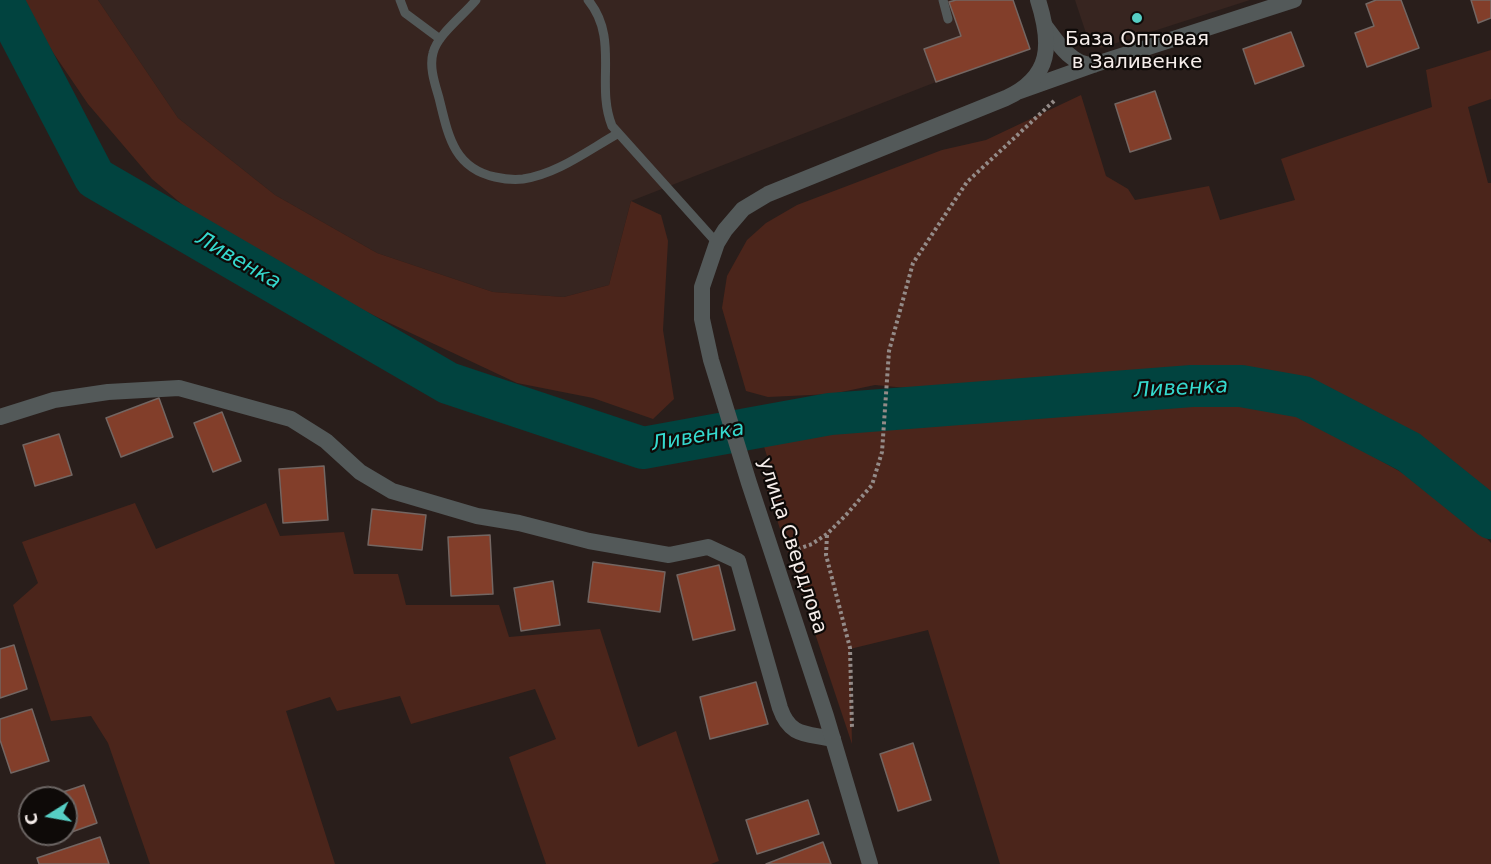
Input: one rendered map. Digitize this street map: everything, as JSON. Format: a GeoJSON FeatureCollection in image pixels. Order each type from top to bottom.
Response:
{"type":"FeatureCollection","features":[{"type":"Feature","properties":{"kind":"street"},"geometry":{"type":"LineString","coordinates":[[1038,0],[1045,26],[1056,42],[1070,56],[1084,64],[1093,65]]}},
{"type":"Feature","properties":{"kind":"street"},"geometry":{"type":"LineString","coordinates":[[1020,92],[1093,65],[1294,0]]}},
{"type":"Feature","properties":{"kind":"street","name":"улица Свердлова"},"geometry":{"type":"LineString","coordinates":[[870,864],[833,738],[711,360],[705,334],[701,300],[702,286],[717,243],[743,209],[768,194],[1020,92],[1035,78],[1045,59],[1047,44],[1045,26]]}},
{"type":"Feature","properties":{"kind":"street"},"geometry":{"type":"LineString","coordinates":[[0,417],[54,400],[108,392],[179,388],[291,419],[326,441],[360,472],[392,491],[477,516],[519,523],[589,541],[669,555],[708,548],[738,561],[780,708],[788,726],[795,730],[833,738]]}},
{"type":"Feature","properties":{"kind":"lane"},"geometry":{"type":"LineString","coordinates":[[400,0],[405,14],[440,39]]}},
{"type":"Feature","properties":{"kind":"lane"},"geometry":{"type":"LineString","coordinates":[[476,0],[440,39],[432,53],[434,77],[444,120],[455,150],[462,160],[473,169],[504,179],[520,179],[550,172],[617,134]]}},
{"type":"Feature","properties":{"kind":"lane"},"geometry":{"type":"LineString","coordinates":[[588,0],[601,22],[606,44],[606,106],[617,134],[717,243]]}},
{"type":"Feature","properties":{"kind":"lane"},"geometry":{"type":"LineString","coordinates":[[943,0],[948,19]]}},
{"type":"Feature","properties":{"kind":"path"},"geometry":{"type":"LineString","coordinates":[[788,552],[812,544],[827,534],[872,485],[882,452],[889,351],[912,263],[967,182],[1060,96]]}},
{"type":"Feature","properties":{"kind":"path"},"geometry":{"type":"LineString","coordinates":[[827,534],[826,555],[850,648],[852,732]]}},
{"type":"Feature","properties":{"kind":"shaded area"},"geometry":{"type":"Polygon","coordinates":[[[19,0],[98,0],[178,118],[275,195],[377,253],[493,292],[564,297],[609,285],[631,201],[661,215],[668,241],[663,330],[674,399],[653,419],[593,398],[517,383],[381,319],[227,242],[152,179],[88,104],[19,0]]]}},
{"type":"Feature","properties":{"kind":"shaded area"},"geometry":{"type":"Polygon","coordinates":[[[98,0],[1013,0],[1030,49],[936,82],[631,201],[609,285],[564,297],[493,292],[377,253],[275,195],[178,118],[98,0]]]}},
{"type":"Feature","properties":{"kind":"shaded area","name":"База Оптовая в Заливенке"},"geometry":{"type":"Polygon","coordinates":[[[1075,0],[1250,0],[1101,48],[1087,36],[1075,0]]]}},
{"type":"Feature","properties":{"kind":"shaded area"},"geometry":{"type":"Polygon","coordinates":[[[1491,50],[1491,99],[1468,107],[1488,183],[1491,183],[1491,499],[1452,462],[1306,387],[1230,371],[1128,379],[957,385],[917,389],[875,385],[832,394],[768,397],[746,391],[722,308],[727,276],[747,240],[766,223],[797,205],[942,150],[986,140],[1081,95],[1106,176],[1128,189],[1135,200],[1209,186],[1220,220],[1295,200],[1281,159],[1432,107],[1426,70],[1491,50]]]}},
{"type":"Feature","properties":{"kind":"shaded area"},"geometry":{"type":"Polygon","coordinates":[[[1240,398],[1309,420],[1452,501],[1491,543],[1491,864],[1000,864],[928,630],[850,649],[852,744],[763,478],[773,475],[760,434],[783,434],[807,438],[838,433],[872,420],[884,422],[918,417],[1011,414],[1141,402],[1240,398]]]}},
{"type":"Feature","properties":{"kind":"shaded area"},"geometry":{"type":"Polygon","coordinates":[[[135,503],[156,549],[266,503],[280,536],[344,532],[354,574],[398,574],[406,605],[499,605],[509,637],[600,629],[638,747],[676,731],[719,861],[711,864],[546,864],[509,757],[556,739],[535,689],[411,724],[400,696],[337,711],[330,697],[286,711],[335,864],[150,864],[108,743],[91,716],[51,721],[13,605],[38,583],[22,542],[135,503]]]}},
{"type":"Feature","properties":{"kind":"building"},"geometry":{"type":"Polygon","coordinates":[[[1013,0],[1030,49],[936,82],[924,49],[961,36],[949,2],[1013,0]]]}},
{"type":"Feature","properties":{"kind":"building"},"geometry":{"type":"Polygon","coordinates":[[[1376,0],[1401,0],[1419,48],[1367,67],[1355,33],[1374,26],[1366,4],[1376,0]]]}},
{"type":"Feature","properties":{"kind":"building"},"geometry":{"type":"Polygon","coordinates":[[[1471,0],[1491,0],[1491,18],[1478,23],[1471,0]]]}},
{"type":"Feature","properties":{"kind":"building"},"geometry":{"type":"Polygon","coordinates":[[[1291,32],[1304,66],[1255,84],[1243,49],[1291,32]]]}},
{"type":"Feature","properties":{"kind":"building"},"geometry":{"type":"Polygon","coordinates":[[[1155,91],[1171,139],[1130,152],[1115,104],[1155,91]]]}},
{"type":"Feature","properties":{"kind":"building"},"geometry":{"type":"Polygon","coordinates":[[[159,398],[173,437],[121,457],[106,418],[159,398]]]}},
{"type":"Feature","properties":{"kind":"building"},"geometry":{"type":"Polygon","coordinates":[[[222,412],[241,461],[213,472],[194,423],[222,412]]]}},
{"type":"Feature","properties":{"kind":"building"},"geometry":{"type":"Polygon","coordinates":[[[59,434],[72,475],[35,486],[23,445],[59,434]]]}},
{"type":"Feature","properties":{"kind":"building"},"geometry":{"type":"Polygon","coordinates":[[[324,466],[328,520],[283,523],[279,469],[324,466]]]}},
{"type":"Feature","properties":{"kind":"building"},"geometry":{"type":"Polygon","coordinates":[[[372,509],[426,515],[422,550],[368,545],[372,509]]]}},
{"type":"Feature","properties":{"kind":"building"},"geometry":{"type":"Polygon","coordinates":[[[490,535],[493,594],[451,596],[448,537],[490,535]]]}},
{"type":"Feature","properties":{"kind":"building"},"geometry":{"type":"Polygon","coordinates":[[[593,562],[665,572],[660,612],[588,602],[593,562]]]}},
{"type":"Feature","properties":{"kind":"building"},"geometry":{"type":"Polygon","coordinates":[[[719,565],[735,630],[693,640],[677,575],[719,565]]]}},
{"type":"Feature","properties":{"kind":"building"},"geometry":{"type":"Polygon","coordinates":[[[553,581],[560,625],[521,631],[514,588],[553,581]]]}},
{"type":"Feature","properties":{"kind":"building"},"geometry":{"type":"Polygon","coordinates":[[[14,645],[27,689],[0,698],[0,649],[14,645]]]}},
{"type":"Feature","properties":{"kind":"building"},"geometry":{"type":"Polygon","coordinates":[[[756,682],[768,724],[710,739],[700,697],[756,682]]]}},
{"type":"Feature","properties":{"kind":"building"},"geometry":{"type":"Polygon","coordinates":[[[32,709],[49,761],[11,773],[0,740],[0,719],[32,709]]]}},
{"type":"Feature","properties":{"kind":"building"},"geometry":{"type":"Polygon","coordinates":[[[913,743],[931,800],[898,811],[880,754],[913,743]]]}},
{"type":"Feature","properties":{"kind":"building"},"geometry":{"type":"Polygon","coordinates":[[[84,785],[97,823],[78,830],[78,787],[84,785]]]}},
{"type":"Feature","properties":{"kind":"building"},"geometry":{"type":"Polygon","coordinates":[[[808,800],[819,834],[757,854],[746,820],[808,800]]]}},
{"type":"Feature","properties":{"kind":"building"},"geometry":{"type":"Polygon","coordinates":[[[100,837],[109,864],[39,864],[37,858],[100,837]]]}},
{"type":"Feature","properties":{"kind":"building"},"geometry":{"type":"Polygon","coordinates":[[[823,842],[831,864],[766,864],[823,842]]]}},
{"type":"Feature","properties":{"kind":"waterway","name":"Ливенка"},"geometry":{"type":"LineString","coordinates":[[2,0],[95,178],[448,383],[643,448],[830,414],[1192,386],[1241,386],[1303,397],[1409,452],[1491,518]]}},
{"type":"Feature","properties":{"kind":"place","name":"База Оптовая в Заливенке"},"geometry":{"type":"Point","coordinates":[1137,18]}}]}
